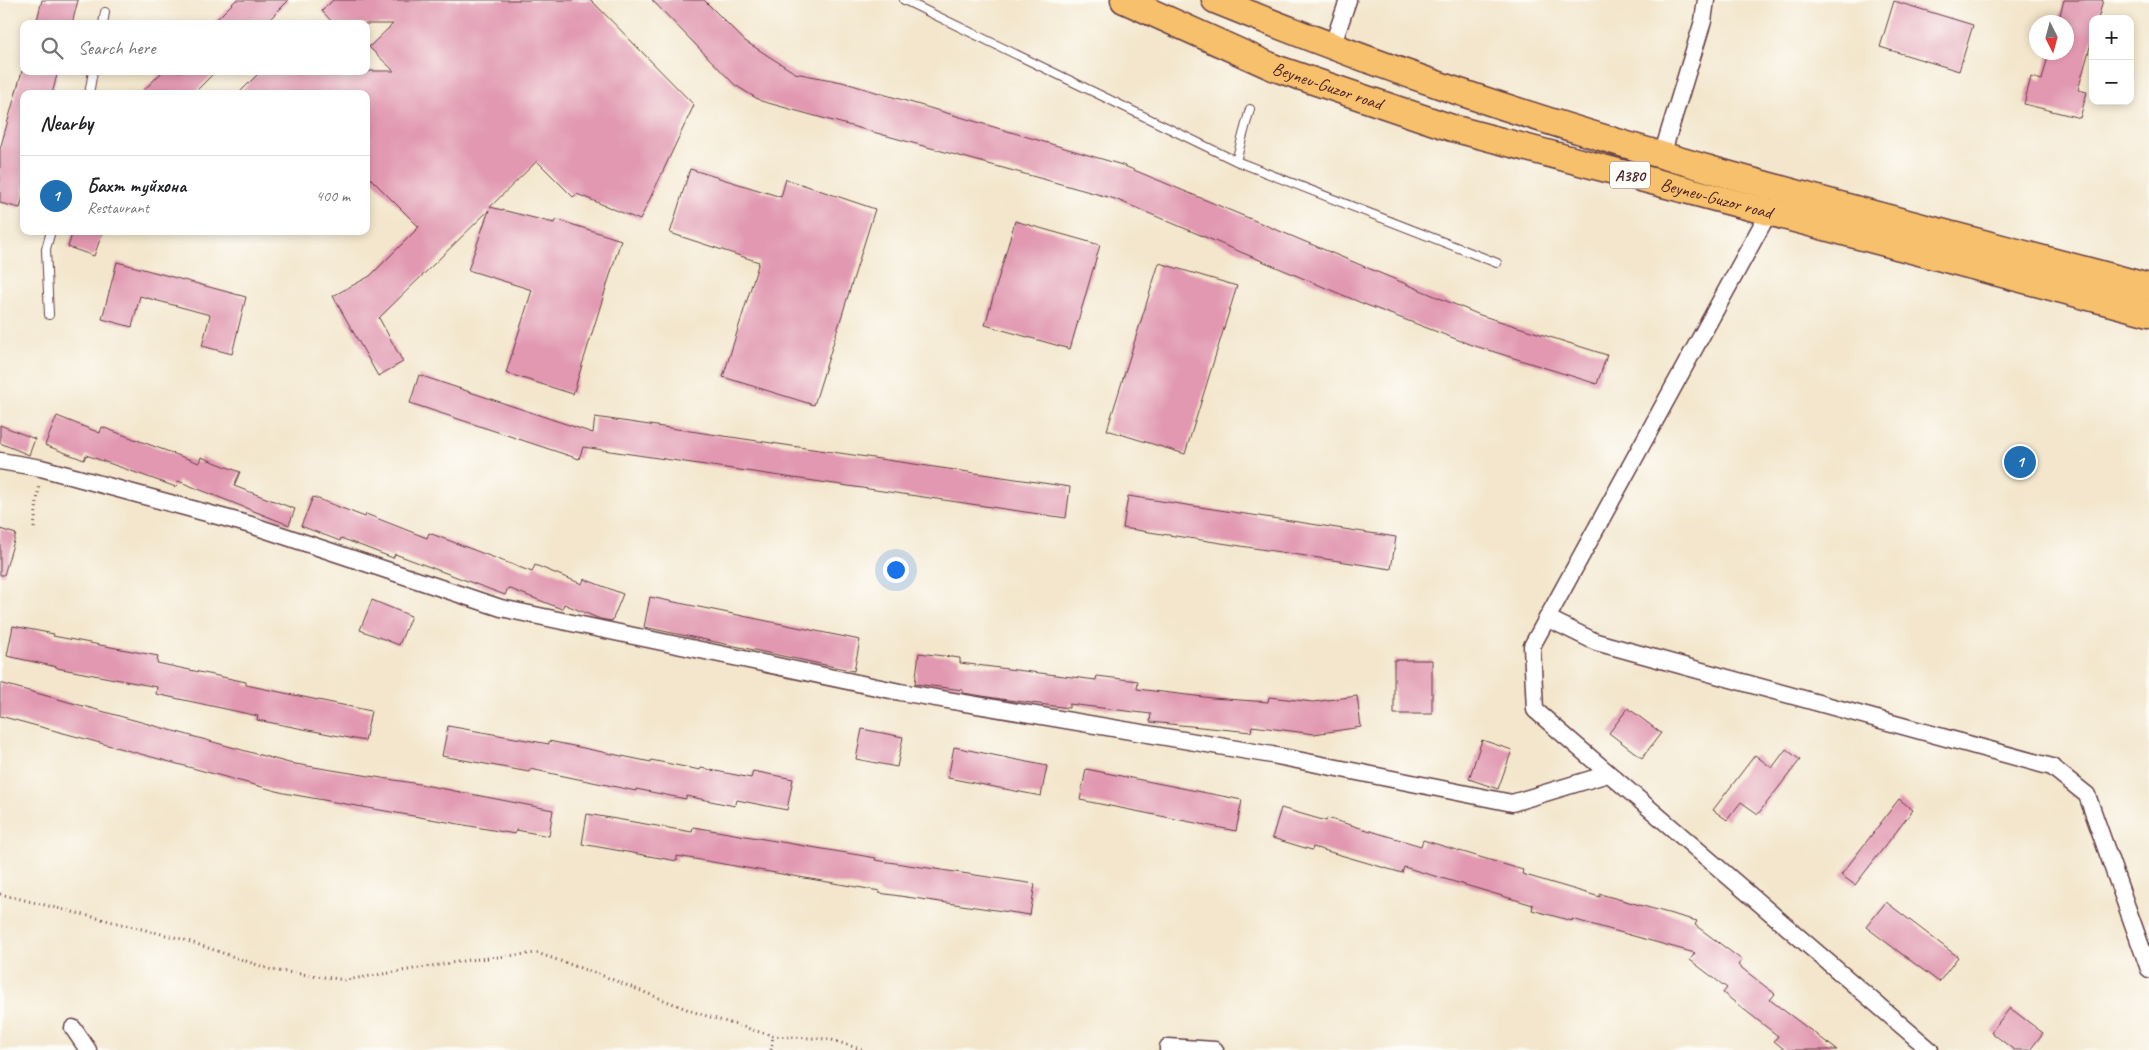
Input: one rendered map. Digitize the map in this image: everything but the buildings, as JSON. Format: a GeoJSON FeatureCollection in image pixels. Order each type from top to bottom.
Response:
{"type":"FeatureCollection","features":[{"type":"Feature","properties":{"kind":"highway","name":"Beyneu-Guzor road"},"geometry":{"type":"LineString","coordinates":[[1124,0],[1275,68],[1452,128],[2149,313]]}},
{"type":"Feature","properties":{"kind":"highway","name":"Beyneu-Guzor road"},"geometry":{"type":"LineString","coordinates":[[1215,0],[1324,44],[1446,87],[1662,155],[2149,287]]}},
{"type":"Feature","properties":{"kind":"highway"},"geometry":{"type":"LineString","coordinates":[[1301,78],[1324,44]]}},
{"type":"Feature","properties":{"kind":"street"},"geometry":{"type":"LineString","coordinates":[[1324,44],[1348,0]]}},
{"type":"Feature","properties":{"kind":"street"},"geometry":{"type":"LineString","coordinates":[[1662,155],[1703,21],[1706,0]]}},
{"type":"Feature","properties":{"kind":"street"},"geometry":{"type":"LineString","coordinates":[[1769,212],[1532,646],[1534,710],[1930,1050]]}},
{"type":"Feature","properties":{"kind":"street"},"geometry":{"type":"LineString","coordinates":[[0,461],[41,468],[251,525],[501,608],[900,692],[1272,755],[1512,802],[1608,774]]}},
{"type":"Feature","properties":{"kind":"street"},"geometry":{"type":"LineString","coordinates":[[1547,618],[1596,642],[2052,767],[2087,795],[2149,969]]}},
{"type":"Feature","properties":{"kind":"street"},"geometry":{"type":"LineString","coordinates":[[73,1028],[88,1050]]}},
{"type":"Feature","properties":{"kind":"street"},"geometry":{"type":"LineString","coordinates":[[1168,1050],[1168,1047],[1215,1050]]}},
{"type":"Feature","properties":{"kind":"lane"},"geometry":{"type":"LineString","coordinates":[[904,0],[1236,161],[1497,263]]}},
{"type":"Feature","properties":{"kind":"lane"},"geometry":{"type":"LineString","coordinates":[[104,20],[105,12]]}},
{"type":"Feature","properties":{"kind":"lane"},"geometry":{"type":"LineString","coordinates":[[89,90],[92,75]]}},
{"type":"Feature","properties":{"kind":"lane"},"geometry":{"type":"LineString","coordinates":[[1236,161],[1250,109]]}},
{"type":"Feature","properties":{"kind":"lane"},"geometry":{"type":"LineString","coordinates":[[49,315],[46,249],[50,235]]}},
{"type":"Feature","properties":{"kind":"path"},"geometry":{"type":"LineString","coordinates":[[34,528],[41,468]]}},
{"type":"Feature","properties":{"kind":"path"},"geometry":{"type":"LineString","coordinates":[[0,894],[182,939],[272,970],[346,980],[469,960],[536,953],[602,975],[694,1012],[773,1036],[829,1039],[863,1050]]}},
{"type":"Feature","properties":{"kind":"path"},"geometry":{"type":"LineString","coordinates":[[771,1050],[773,1036]]}},
{"type":"Feature","properties":{"kind":"place","name":"Бахт туйхона"},"geometry":{"type":"Point","coordinates":[2020,462]}}]}
